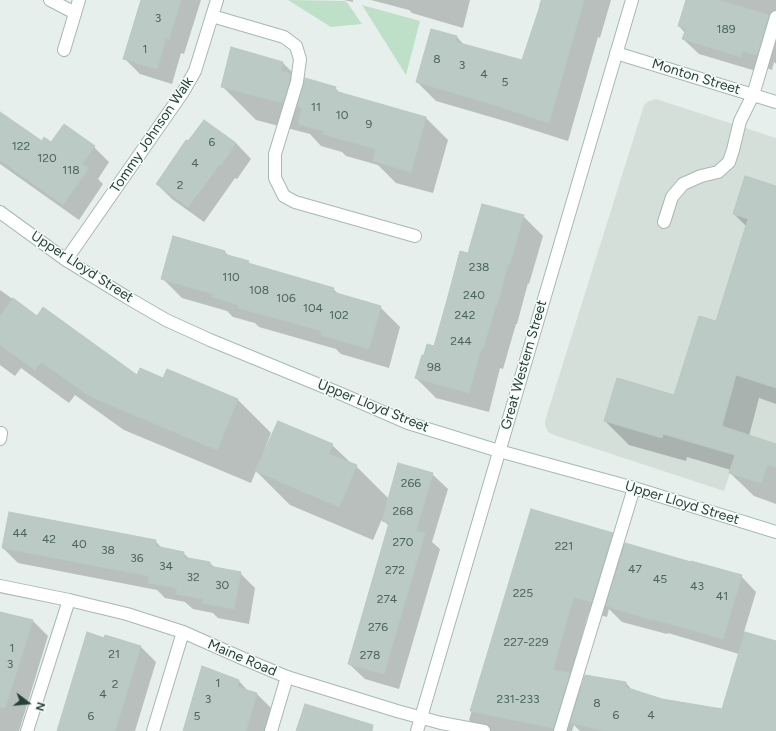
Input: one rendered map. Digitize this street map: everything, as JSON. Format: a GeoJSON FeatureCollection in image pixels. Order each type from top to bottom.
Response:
{"type":"FeatureCollection","features":[{"type":"Feature","properties":{"kind":"street"},"geometry":{"type":"LineString","coordinates":[[50,0],[75,13]]}},
{"type":"Feature","properties":{"kind":"street"},"geometry":{"type":"LineString","coordinates":[[64,50],[79,0]]}},
{"type":"Feature","properties":{"kind":"street","name":"Tommy Johnson Walk"},"geometry":{"type":"LineString","coordinates":[[66,260],[183,92],[195,71],[217,0]]}},
{"type":"Feature","properties":{"kind":"street","name":"Great Western Street"},"geometry":{"type":"LineString","coordinates":[[417,731],[632,0]]}},
{"type":"Feature","properties":{"kind":"street"},"geometry":{"type":"LineString","coordinates":[[212,16],[284,37],[296,46],[300,59],[297,82],[275,154],[274,178],[284,196],[295,202],[415,236]]}},
{"type":"Feature","properties":{"kind":"street"},"geometry":{"type":"LineString","coordinates":[[664,222],[672,197],[683,184],[701,176],[718,172],[728,162],[733,150],[740,121],[753,95],[776,17]]}},
{"type":"Feature","properties":{"kind":"street","name":"Monton Street"},"geometry":{"type":"LineString","coordinates":[[616,53],[776,102]]}},
{"type":"Feature","properties":{"kind":"street","name":"Upper Lloyd Street"},"geometry":{"type":"LineString","coordinates":[[0,212],[66,260],[166,320],[408,423],[499,451],[634,488],[776,532]]}},
{"type":"Feature","properties":{"kind":"street"},"geometry":{"type":"LineString","coordinates":[[560,731],[634,488]]}},
{"type":"Feature","properties":{"kind":"street","name":"Maine Road"},"geometry":{"type":"LineString","coordinates":[[0,586],[127,614],[183,632],[287,677],[397,711],[441,723],[484,731]]}},
{"type":"Feature","properties":{"kind":"street"},"geometry":{"type":"LineString","coordinates":[[27,731],[69,600]]}},
{"type":"Feature","properties":{"kind":"street"},"geometry":{"type":"LineString","coordinates":[[153,731],[183,632]]}},
{"type":"Feature","properties":{"kind":"street"},"geometry":{"type":"LineString","coordinates":[[271,731],[287,677]]}},
{"type":"Feature","properties":{"kind":"shaded area"},"geometry":{"type":"Polygon","coordinates":[[[656,99],[776,138],[776,444],[743,433],[724,491],[554,435],[548,432],[545,425],[644,105],[649,101],[656,99]]]}},
{"type":"Feature","properties":{"kind":"green space"},"geometry":{"type":"Polygon","coordinates":[[[288,0],[346,1],[362,24],[331,27],[288,0]]]}},
{"type":"Feature","properties":{"kind":"green space"},"geometry":{"type":"Polygon","coordinates":[[[362,5],[420,21],[406,75],[362,5]]]}},
{"type":"Feature","properties":{"kind":"building"},"geometry":{"type":"Polygon","coordinates":[[[141,0],[181,0],[169,39],[166,38],[157,69],[123,59],[141,0]]]}},
{"type":"Feature","properties":{"kind":"building"},"geometry":{"type":"Polygon","coordinates":[[[542,0],[584,0],[549,123],[416,82],[431,29],[457,36],[456,42],[522,60],[542,0]]]}},
{"type":"Feature","properties":{"kind":"building"},"geometry":{"type":"Polygon","coordinates":[[[686,0],[718,0],[769,15],[757,55],[742,51],[741,57],[682,39],[686,29],[678,26],[686,0]]]}},
{"type":"Feature","properties":{"kind":"building"},"geometry":{"type":"Polygon","coordinates":[[[231,47],[283,62],[281,71],[290,74],[290,80],[283,103],[221,87],[231,47]]]}},
{"type":"Feature","properties":{"kind":"building"},"geometry":{"type":"Polygon","coordinates":[[[305,78],[336,87],[335,91],[426,117],[411,172],[373,161],[376,149],[322,134],[323,131],[298,124],[302,108],[297,106],[305,78]]]}},
{"type":"Feature","properties":{"kind":"building"},"geometry":{"type":"Polygon","coordinates":[[[0,112],[42,141],[44,137],[51,142],[64,124],[95,146],[82,164],[89,168],[63,205],[0,160],[0,112]]]}},
{"type":"Feature","properties":{"kind":"building"},"geometry":{"type":"Polygon","coordinates":[[[204,120],[236,143],[188,207],[156,184],[186,140],[188,141],[204,120]]]}},
{"type":"Feature","properties":{"kind":"building"},"geometry":{"type":"Polygon","coordinates":[[[745,176],[776,186],[776,388],[736,375],[722,426],[776,444],[776,467],[767,465],[761,483],[729,473],[735,455],[663,434],[662,438],[604,421],[617,378],[674,395],[699,316],[716,321],[748,219],[733,214],[745,176]]]}},
{"type":"Feature","properties":{"kind":"building"},"geometry":{"type":"Polygon","coordinates":[[[482,204],[524,215],[483,349],[481,349],[469,393],[415,378],[427,344],[434,346],[460,251],[468,253],[482,204]]]}},
{"type":"Feature","properties":{"kind":"building"},"geometry":{"type":"Polygon","coordinates":[[[173,236],[225,251],[224,254],[249,261],[248,263],[334,288],[333,292],[381,306],[369,349],[321,335],[322,331],[238,308],[239,305],[212,297],[213,294],[161,279],[173,236]]]}},
{"type":"Feature","properties":{"kind":"building"},"geometry":{"type":"Polygon","coordinates":[[[13,298],[37,316],[43,307],[137,375],[140,368],[163,378],[167,369],[238,399],[217,450],[89,396],[41,362],[35,370],[0,345],[0,317],[13,298]]]}},
{"type":"Feature","properties":{"kind":"building"},"geometry":{"type":"Polygon","coordinates":[[[278,421],[333,444],[329,454],[357,465],[339,507],[255,471],[278,421]]]}},
{"type":"Feature","properties":{"kind":"building"},"geometry":{"type":"Polygon","coordinates":[[[398,463],[433,473],[416,531],[425,533],[384,674],[348,664],[389,523],[382,521],[398,463]]]}},
{"type":"Feature","properties":{"kind":"building"},"geometry":{"type":"Polygon","coordinates":[[[531,509],[613,533],[591,602],[574,597],[572,602],[553,670],[570,673],[553,728],[470,711],[531,509]]]}},
{"type":"Feature","properties":{"kind":"building"},"geometry":{"type":"Polygon","coordinates":[[[9,512],[156,540],[155,546],[184,552],[183,557],[210,562],[209,566],[241,572],[234,609],[202,603],[203,599],[176,594],[177,588],[148,583],[149,576],[2,548],[9,512]]]}},
{"type":"Feature","properties":{"kind":"building"},"geometry":{"type":"Polygon","coordinates":[[[625,543],[742,575],[723,639],[606,606],[625,543]]]}},
{"type":"Feature","properties":{"kind":"building"},"geometry":{"type":"Polygon","coordinates":[[[0,612],[33,620],[5,708],[0,707],[0,612]]]}},
{"type":"Feature","properties":{"kind":"building"},"geometry":{"type":"Polygon","coordinates":[[[87,632],[104,638],[105,635],[141,646],[115,731],[57,731],[87,632]]]}},
{"type":"Feature","properties":{"kind":"building"},"geometry":{"type":"Polygon","coordinates":[[[745,632],[776,641],[776,731],[605,731],[570,723],[585,675],[626,682],[625,687],[662,699],[722,709],[745,632]]]}},
{"type":"Feature","properties":{"kind":"building"},"geometry":{"type":"Polygon","coordinates":[[[202,666],[239,680],[237,687],[257,693],[246,731],[183,731],[202,666]]]}},
{"type":"Feature","properties":{"kind":"building"},"geometry":{"type":"Polygon","coordinates":[[[305,704],[373,725],[372,731],[296,731],[305,704]]]}}]}
